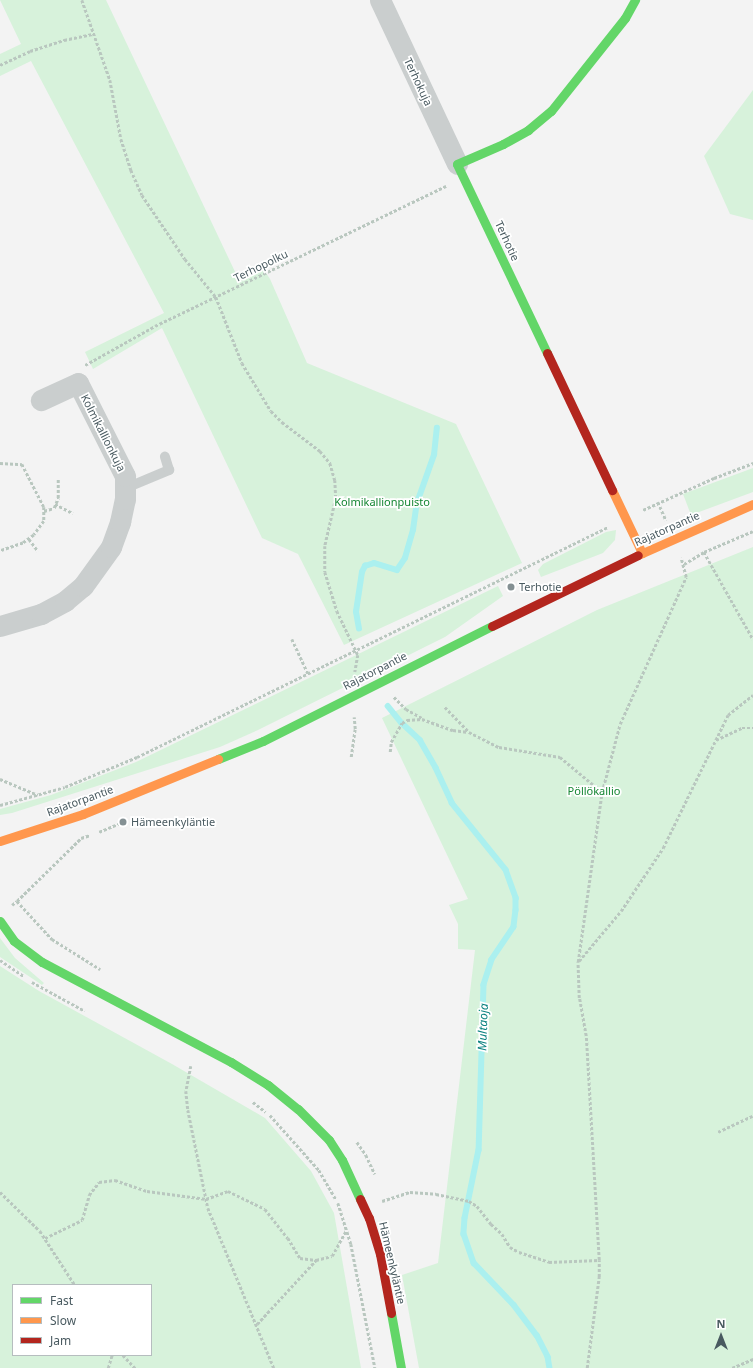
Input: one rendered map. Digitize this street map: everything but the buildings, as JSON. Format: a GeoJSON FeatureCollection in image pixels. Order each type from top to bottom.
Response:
{"type":"FeatureCollection","features":[{"type":"Feature","properties":{"kind":"street","name":"Terhokuja"},"geometry":{"type":"LineString","coordinates":[[380,0],[457,164]]}},
{"type":"Feature","properties":{"kind":"street"},"geometry":{"type":"LineString","coordinates":[[457,164],[503,144],[528,130],[551,111],[567,94],[624,18],[635,0]]}},
{"type":"Feature","properties":{"kind":"street","name":"Terhotie"},"geometry":{"type":"LineString","coordinates":[[457,164],[642,553]]}},
{"type":"Feature","properties":{"kind":"street","name":"Kolmikallionkuja"},"geometry":{"type":"LineString","coordinates":[[0,626],[41,614],[65,601],[83,586],[111,547],[120,522],[126,488],[125,476],[78,383],[41,400]]}},
{"type":"Feature","properties":{"kind":"street","name":"Rajatorpantie"},"geometry":{"type":"LineString","coordinates":[[0,841],[83,814],[263,741],[510,616],[642,553],[753,504]]}},
{"type":"Feature","properties":{"kind":"street","name":"Hämeenkyläntie"},"geometry":{"type":"LineString","coordinates":[[0,921],[14,941],[42,962],[78,983],[231,1062],[268,1084],[298,1109],[329,1140],[342,1160],[365,1207],[380,1254],[401,1368]]}},
{"type":"Feature","properties":{"kind":"lane"},"geometry":{"type":"LineString","coordinates":[[126,488],[169,470],[165,458]]}},
{"type":"Feature","properties":{"kind":"path"},"geometry":{"type":"LineString","coordinates":[[82,0],[92,34],[110,80],[121,139],[142,195],[185,259],[216,297],[242,362],[271,411],[282,422],[316,447],[330,463],[335,480],[336,498],[325,546],[325,572],[338,611],[356,649]]}},
{"type":"Feature","properties":{"kind":"path"},"geometry":{"type":"LineString","coordinates":[[0,65],[30,51],[64,40],[92,34]]}},
{"type":"Feature","properties":{"kind":"path","name":"Terhopolku"},"geometry":{"type":"LineString","coordinates":[[78,383],[72,372],[156,326],[451,184],[455,192],[468,186]]}},
{"type":"Feature","properties":{"kind":"path"},"geometry":{"type":"LineString","coordinates":[[0,463],[22,464],[39,494],[44,511],[44,521],[29,539],[23,543],[0,551]]}},
{"type":"Feature","properties":{"kind":"path"},"geometry":{"type":"LineString","coordinates":[[0,805],[65,787],[137,757],[356,649],[625,520],[658,502],[753,463]]}},
{"type":"Feature","properties":{"kind":"path"},"geometry":{"type":"LineString","coordinates":[[44,511],[54,508],[56,504],[58,498],[58,478]]}},
{"type":"Feature","properties":{"kind":"path"},"geometry":{"type":"LineString","coordinates":[[587,1368],[599,1277],[599,1260],[586,1036],[579,998],[578,962],[602,792],[620,724],[686,577],[684,564],[658,502]]}},
{"type":"Feature","properties":{"kind":"path"},"geometry":{"type":"LineString","coordinates":[[56,504],[73,513]]}},
{"type":"Feature","properties":{"kind":"path"},"geometry":{"type":"LineString","coordinates":[[684,564],[704,552],[753,531]]}},
{"type":"Feature","properties":{"kind":"path"},"geometry":{"type":"LineString","coordinates":[[29,539],[38,551]]}},
{"type":"Feature","properties":{"kind":"path"},"geometry":{"type":"LineString","coordinates":[[704,552],[753,639]]}},
{"type":"Feature","properties":{"kind":"path"},"geometry":{"type":"LineString","coordinates":[[292,638],[308,674]]}},
{"type":"Feature","properties":{"kind":"path"},"geometry":{"type":"LineString","coordinates":[[377,684],[396,698],[406,709],[422,719],[453,730],[468,732],[499,747],[560,757],[602,792]]}},
{"type":"Feature","properties":{"kind":"path"},"geometry":{"type":"LineString","coordinates":[[578,962],[621,911],[663,848],[728,715],[753,695]]}},
{"type":"Feature","properties":{"kind":"path"},"geometry":{"type":"LineString","coordinates":[[445,707],[468,732]]}},
{"type":"Feature","properties":{"kind":"path"},"geometry":{"type":"LineString","coordinates":[[390,752],[391,742],[402,723],[407,720],[422,719]]}},
{"type":"Feature","properties":{"kind":"path"},"geometry":{"type":"LineString","coordinates":[[716,740],[742,728],[753,728]]}},
{"type":"Feature","properties":{"kind":"path"},"geometry":{"type":"LineString","coordinates":[[0,779],[38,795]]}},
{"type":"Feature","properties":{"kind":"path"},"geometry":{"type":"LineString","coordinates":[[17,901],[81,838],[123,822]]}},
{"type":"Feature","properties":{"kind":"path"},"geometry":{"type":"LineString","coordinates":[[0,960],[41,988],[89,1013]]}},
{"type":"Feature","properties":{"kind":"path"},"geometry":{"type":"LineString","coordinates":[[185,1063],[197,1069]]}},
{"type":"Feature","properties":{"kind":"path"},"geometry":{"type":"LineString","coordinates":[[191,1066],[186,1090],[188,1110],[208,1208],[274,1368]]}},
{"type":"Feature","properties":{"kind":"path"},"geometry":{"type":"LineString","coordinates":[[247,1097],[271,1116],[318,1170],[338,1202],[351,1244],[375,1368]]}},
{"type":"Feature","properties":{"kind":"path"},"geometry":{"type":"LineString","coordinates":[[718,1132],[753,1116]]}},
{"type":"Feature","properties":{"kind":"path"},"geometry":{"type":"LineString","coordinates":[[45,1238],[82,1220],[89,1195],[99,1182],[115,1180],[147,1192],[206,1199],[228,1192],[265,1209],[288,1238],[300,1258],[316,1260],[332,1256],[346,1230]]}},
{"type":"Feature","properties":{"kind":"path"},"geometry":{"type":"LineString","coordinates":[[0,1192],[40,1231],[74,1284]]}},
{"type":"Feature","properties":{"kind":"path"},"geometry":{"type":"LineString","coordinates":[[365,1207],[410,1192],[436,1194],[469,1201],[477,1206],[491,1224],[502,1234],[510,1247],[519,1252],[549,1262],[599,1260]]}},
{"type":"Feature","properties":{"kind":"path"},"geometry":{"type":"LineString","coordinates":[[257,1324],[316,1260]]}},
{"type":"Feature","properties":{"kind":"path"},"geometry":{"type":"LineString","coordinates":[[108,1368],[112,1356]]}},
{"type":"Feature","properties":{"kind":"path"},"geometry":{"type":"LineString","coordinates":[[125,1356],[135,1368]]}},
{"type":"Feature","properties":{"kind":"path"},"geometry":{"type":"LineString","coordinates":[[732,1368],[753,1359]]}},
{"type":"Feature","properties":{"kind":"green space","name":"Kolmikallionpuisto"},"geometry":{"type":"Polygon","coordinates":[[[0,0],[106,0],[238,278],[262,267],[270,279],[307,363],[456,424],[522,563],[344,645],[298,554],[262,538],[162,328],[93,369],[85,352],[164,313],[31,61],[0,76],[0,54],[21,44],[0,0]]]}},
{"type":"Feature","properties":{"kind":"green space"},"geometry":{"type":"Polygon","coordinates":[[[753,90],[753,220],[730,214],[704,156],[753,90]]]}},
{"type":"Feature","properties":{"kind":"green space"},"geometry":{"type":"Polygon","coordinates":[[[753,468],[753,492],[691,515],[683,494],[753,468]]]}},
{"type":"Feature","properties":{"kind":"green space"},"geometry":{"type":"Polygon","coordinates":[[[616,530],[615,540],[603,553],[541,577],[538,570],[543,564],[606,532],[616,530]]]}},
{"type":"Feature","properties":{"kind":"green space","name":"Pöllökallio"},"geometry":{"type":"Polygon","coordinates":[[[753,547],[753,1368],[419,1368],[402,1275],[438,1263],[475,950],[458,949],[458,924],[449,905],[468,899],[382,718],[597,610],[753,547]]]}},
{"type":"Feature","properties":{"kind":"green space"},"geometry":{"type":"Polygon","coordinates":[[[498,586],[503,596],[445,637],[258,730],[220,747],[12,813],[0,815],[0,809],[51,795],[136,762],[498,586]]]}},
{"type":"Feature","properties":{"kind":"green space"},"geometry":{"type":"Polygon","coordinates":[[[0,938],[15,958],[44,983],[42,985],[0,957],[0,938]]]}},
{"type":"Feature","properties":{"kind":"green space"},"geometry":{"type":"Polygon","coordinates":[[[0,966],[39,991],[172,1064],[265,1118],[311,1171],[334,1213],[361,1368],[0,1368],[0,966]]]}},
{"type":"Feature","properties":{"kind":"waterway","name":"Multaoja"},"geometry":{"type":"LineString","coordinates":[[359,629],[356,612],[362,572],[365,566],[374,563],[397,570],[405,558],[413,530],[417,503],[434,455],[437,428]]}},
{"type":"Feature","properties":{"kind":"waterway","name":"Multaoja"},"geometry":{"type":"LineString","coordinates":[[388,706],[402,723],[420,740],[436,768],[452,803],[506,870],[516,898],[514,927],[492,960],[484,985],[479,1150],[465,1218],[464,1234],[474,1263],[514,1305],[537,1335],[548,1357],[550,1368]]}},
{"type":"Feature","properties":{"kind":"traffic: fast"},"geometry":{"type":"LineString","coordinates":[[547,353],[457,164],[503,144],[528,130],[551,111],[625,18],[635,0]]}},
{"type":"Feature","properties":{"kind":"traffic: fast"},"geometry":{"type":"LineString","coordinates":[[218,759],[263,741],[492,626]]}},
{"type":"Feature","properties":{"kind":"traffic: fast"},"geometry":{"type":"LineString","coordinates":[[0,921],[14,941],[42,962],[231,1062],[268,1085],[298,1109],[329,1140],[342,1160],[360,1199]]}},
{"type":"Feature","properties":{"kind":"traffic: fast"},"geometry":{"type":"LineString","coordinates":[[391,1313],[401,1368]]}},
{"type":"Feature","properties":{"kind":"traffic: slow"},"geometry":{"type":"LineString","coordinates":[[612,490],[642,553]]}},
{"type":"Feature","properties":{"kind":"traffic: slow"},"geometry":{"type":"LineString","coordinates":[[638,555],[753,504]]}},
{"type":"Feature","properties":{"kind":"traffic: slow"},"geometry":{"type":"LineString","coordinates":[[0,841],[83,814],[218,759]]}},
{"type":"Feature","properties":{"kind":"traffic: jam"},"geometry":{"type":"LineString","coordinates":[[547,353],[612,490]]}},
{"type":"Feature","properties":{"kind":"traffic: jam"},"geometry":{"type":"LineString","coordinates":[[492,626],[638,555]]}},
{"type":"Feature","properties":{"kind":"traffic: jam"},"geometry":{"type":"LineString","coordinates":[[360,1199],[369,1218],[380,1254],[391,1313]]}},
{"type":"Feature","properties":{"kind":"place","name":"Terhotie"},"geometry":{"type":"Point","coordinates":[511,587]}},
{"type":"Feature","properties":{"kind":"place","name":"Hämeenkyläntie"},"geometry":{"type":"Point","coordinates":[123,822]}}]}
